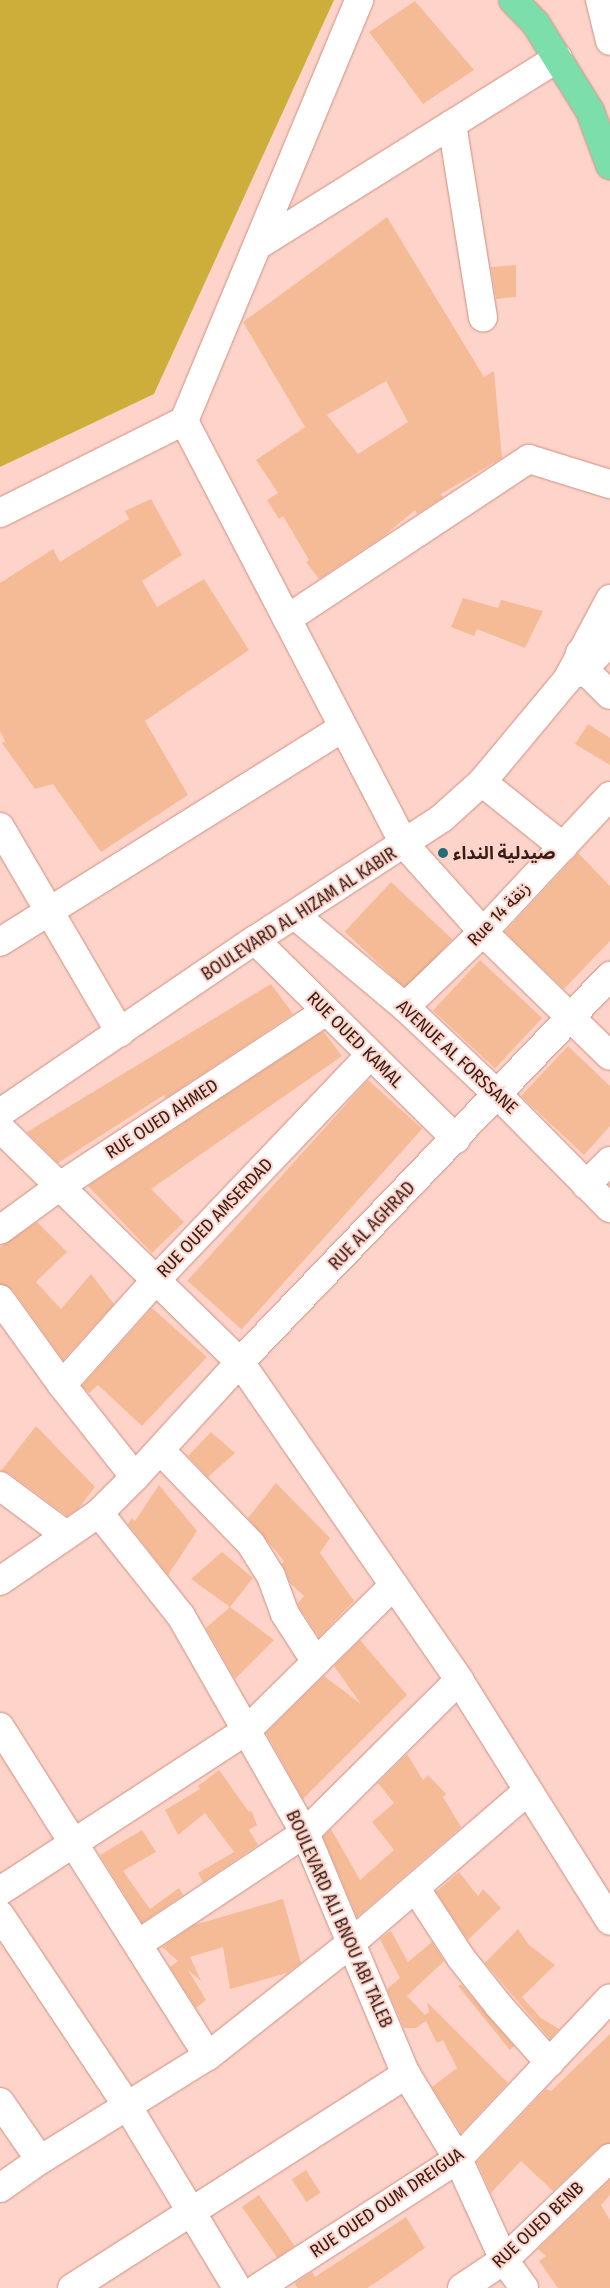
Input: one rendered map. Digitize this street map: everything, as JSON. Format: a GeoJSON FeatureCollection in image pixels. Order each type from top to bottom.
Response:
{"type":"FeatureCollection","features":[{"type":"Feature","properties":{"kind":"main road"},"geometry":{"type":"LineString","coordinates":[[513,0],[536,24],[590,111],[610,165]]}},
{"type":"Feature","properties":{"kind":"street"},"geometry":{"type":"LineString","coordinates":[[0,514],[184,421],[359,0]]}},
{"type":"Feature","properties":{"kind":"street"},"geometry":{"type":"LineString","coordinates":[[600,0],[610,41]]}},
{"type":"Feature","properties":{"kind":"street"},"geometry":{"type":"LineString","coordinates":[[256,246],[558,58]]}},
{"type":"Feature","properties":{"kind":"street"},"geometry":{"type":"LineString","coordinates":[[452,124],[483,318]]}},
{"type":"Feature","properties":{"kind":"street"},"geometry":{"type":"LineString","coordinates":[[184,421],[405,845],[483,932],[610,1056]]}},
{"type":"Feature","properties":{"kind":"street"},"geometry":{"type":"LineString","coordinates":[[287,619],[529,459],[610,484]]}},
{"type":"Feature","properties":{"kind":"street","name":"BOULEVARD AL HIZAM AL KABIR"},"geometry":{"type":"LineString","coordinates":[[578,668],[610,599]]}},
{"type":"Feature","properties":{"kind":"street","name":"BOULEVARD AL HIZAM AL KABIR"},"geometry":{"type":"LineString","coordinates":[[0,1113],[255,940],[296,916],[405,845],[442,818],[482,782],[578,668],[610,642]]}},
{"type":"Feature","properties":{"kind":"street"},"geometry":{"type":"LineString","coordinates":[[578,668],[610,695]]}},
{"type":"Feature","properties":{"kind":"street"},"geometry":{"type":"LineString","coordinates":[[0,942],[343,728]]}},
{"type":"Feature","properties":{"kind":"street"},"geometry":{"type":"LineString","coordinates":[[482,782],[563,847]]}},
{"type":"Feature","properties":{"kind":"street","name":"Rue 14 زنقة"},"geometry":{"type":"LineString","coordinates":[[405,1007],[483,932],[610,796]]}},
{"type":"Feature","properties":{"kind":"street"},"geometry":{"type":"LineString","coordinates":[[0,827],[120,1032]]}},
{"type":"Feature","properties":{"kind":"street","name":"AVENUE AL FORSSANE"},"geometry":{"type":"LineString","coordinates":[[296,916],[405,1007],[496,1093],[610,1208]]}},
{"type":"Feature","properties":{"kind":"street","name":"RUE OUED KAMAL"},"geometry":{"type":"LineString","coordinates":[[255,940],[456,1139]]}},
{"type":"Feature","properties":{"kind":"street","name":"RUE AL AGHRAD"},"geometry":{"type":"LineString","coordinates":[[0,1581],[99,1513],[135,1477],[240,1362],[456,1139],[496,1093],[610,976]]}},
{"type":"Feature","properties":{"kind":"street","name":"RUE OUED AHMED"},"geometry":{"type":"LineString","coordinates":[[0,1230],[60,1186],[326,1011]]}},
{"type":"Feature","properties":{"kind":"street","name":"RUE OUED AMSERDAD"},"geometry":{"type":"LineString","coordinates":[[62,1385],[156,1280],[370,1055]]}},
{"type":"Feature","properties":{"kind":"street"},"geometry":{"type":"LineString","coordinates":[[0,1128],[240,1362],[459,1680],[610,1921]]}},
{"type":"Feature","properties":{"kind":"street"},"geometry":{"type":"LineString","coordinates":[[586,1185],[610,1160]]}},
{"type":"Feature","properties":{"kind":"street"},"geometry":{"type":"LineString","coordinates":[[0,1299],[62,1385],[135,1477]]}},
{"type":"Feature","properties":{"kind":"street"},"geometry":{"type":"LineString","coordinates":[[160,1450],[251,1544],[271,1576],[285,1614],[316,1662]]}},
{"type":"Feature","properties":{"kind":"street"},"geometry":{"type":"LineString","coordinates":[[0,1486],[66,1535]]}},
{"type":"Feature","properties":{"kind":"street","name":"BOULEVARD ALI BNOU ABI TALEB"},"geometry":{"type":"LineString","coordinates":[[99,1513],[181,1616],[305,1833],[406,2074],[458,2159],[504,2260],[524,2288]]}},
{"type":"Feature","properties":{"kind":"street"},"geometry":{"type":"LineString","coordinates":[[0,1892],[247,1730],[394,1585]]}},
{"type":"Feature","properties":{"kind":"street"},"geometry":{"type":"LineString","coordinates":[[138,1944],[305,1833],[459,1680]]}},
{"type":"Feature","properties":{"kind":"street"},"geometry":{"type":"LineString","coordinates":[[0,1727],[208,2056]]}},
{"type":"Feature","properties":{"kind":"street"},"geometry":{"type":"LineString","coordinates":[[0,2188],[40,2160],[208,2056],[351,1943],[528,1791]]}},
{"type":"Feature","properties":{"kind":"street"},"geometry":{"type":"LineString","coordinates":[[416,1889],[499,2006],[550,2063]]}},
{"type":"Feature","properties":{"kind":"street"},"geometry":{"type":"LineString","coordinates":[[0,1915],[128,2107],[193,2211],[237,2288]]}},
{"type":"Feature","properties":{"kind":"street","name":"RUE OUED OUM DREIGUA"},"geometry":{"type":"LineString","coordinates":[[258,2288],[458,2159],[610,1998]]}},
{"type":"Feature","properties":{"kind":"street"},"geometry":{"type":"LineString","coordinates":[[72,2288],[406,2074]]}},
{"type":"Feature","properties":{"kind":"street"},"geometry":{"type":"LineString","coordinates":[[0,2102],[40,2160]]}},
{"type":"Feature","properties":{"kind":"street","name":"RUE OUED BENB"},"geometry":{"type":"LineString","coordinates":[[462,2288],[504,2260],[610,2158]]}},
{"type":"Feature","properties":{"kind":"shaded area"},"geometry":{"type":"Polygon","coordinates":[[[0,0],[334,0],[154,394],[0,467],[0,0]]]}},
{"type":"Feature","properties":{"kind":"building"},"geometry":{"type":"Polygon","coordinates":[[[415,1],[474,70],[423,104],[369,32],[415,1]]]}},
{"type":"Feature","properties":{"kind":"building"},"geometry":{"type":"Polygon","coordinates":[[[387,217],[484,377],[494,371],[502,458],[441,494],[443,497],[417,514],[415,510],[384,536],[319,579],[306,562],[309,560],[283,516],[279,519],[267,500],[278,493],[256,460],[305,427],[243,322],[387,217]],[[386,381],[327,415],[358,454],[408,422],[386,381]]]}},
{"type":"Feature","properties":{"kind":"building"},"geometry":{"type":"Polygon","coordinates":[[[516,265],[516,297],[496,299],[491,267],[516,265]]]}},
{"type":"Feature","properties":{"kind":"building"},"geometry":{"type":"Polygon","coordinates":[[[151,499],[182,555],[142,581],[157,607],[204,579],[249,650],[145,721],[188,795],[101,852],[53,784],[35,789],[2,743],[5,741],[0,731],[0,583],[53,549],[60,562],[129,519],[125,511],[151,499]]]}},
{"type":"Feature","properties":{"kind":"building"},"geometry":{"type":"Polygon","coordinates":[[[463,598],[498,608],[501,600],[543,611],[525,648],[477,629],[474,636],[451,627],[463,598]]]}},
{"type":"Feature","properties":{"kind":"building"},"geometry":{"type":"Polygon","coordinates":[[[588,724],[610,738],[610,765],[575,744],[588,724]]]}},
{"type":"Feature","properties":{"kind":"building"},"geometry":{"type":"Polygon","coordinates":[[[578,853],[610,886],[610,941],[564,989],[505,932],[578,853]]]}},
{"type":"Feature","properties":{"kind":"building"},"geometry":{"type":"Polygon","coordinates":[[[391,882],[452,939],[406,989],[345,932],[391,882]]]}},
{"type":"Feature","properties":{"kind":"building"},"geometry":{"type":"Polygon","coordinates":[[[480,960],[542,1018],[495,1068],[433,1010],[480,960]]]}},
{"type":"Feature","properties":{"kind":"building"},"geometry":{"type":"Polygon","coordinates":[[[271,984],[293,1014],[166,1098],[164,1095],[58,1163],[27,1132],[271,984]]]}},
{"type":"Feature","properties":{"kind":"building"},"geometry":{"type":"Polygon","coordinates":[[[323,1031],[342,1056],[151,1189],[184,1222],[152,1253],[88,1186],[323,1031]]]}},
{"type":"Feature","properties":{"kind":"building"},"geometry":{"type":"Polygon","coordinates":[[[568,1046],[610,1086],[610,1126],[584,1155],[521,1096],[568,1046]]]}},
{"type":"Feature","properties":{"kind":"building"},"geometry":{"type":"Polygon","coordinates":[[[368,1080],[422,1129],[242,1329],[187,1281],[368,1080]]]}},
{"type":"Feature","properties":{"kind":"building"},"geometry":{"type":"Polygon","coordinates":[[[37,1222],[67,1252],[36,1282],[61,1309],[91,1274],[114,1304],[63,1360],[13,1290],[0,1284],[0,1247],[37,1222]]]}},
{"type":"Feature","properties":{"kind":"building"},"geometry":{"type":"Polygon","coordinates":[[[152,1308],[207,1357],[142,1426],[98,1385],[89,1393],[82,1386],[152,1308]]]}},
{"type":"Feature","properties":{"kind":"building"},"geometry":{"type":"Polygon","coordinates":[[[36,1426],[95,1487],[78,1509],[67,1516],[9,1473],[1,1471],[36,1426]]]}},
{"type":"Feature","properties":{"kind":"building"},"geometry":{"type":"Polygon","coordinates":[[[211,1432],[235,1453],[208,1477],[188,1456],[211,1432]]]}},
{"type":"Feature","properties":{"kind":"building"},"geometry":{"type":"Polygon","coordinates":[[[276,1483],[330,1538],[320,1553],[354,1601],[319,1637],[299,1607],[298,1603],[304,1596],[291,1584],[282,1564],[284,1561],[248,1518],[276,1483]]]}},
{"type":"Feature","properties":{"kind":"building"},"geometry":{"type":"Polygon","coordinates":[[[159,1485],[197,1531],[168,1575],[128,1524],[132,1518],[135,1521],[159,1485]]]}},
{"type":"Feature","properties":{"kind":"building"},"geometry":{"type":"Polygon","coordinates":[[[222,1552],[253,1578],[230,1607],[191,1579],[222,1552]]]}},
{"type":"Feature","properties":{"kind":"building"},"geometry":{"type":"Polygon","coordinates":[[[230,1607],[274,1640],[235,1679],[206,1628],[230,1607]]]}},
{"type":"Feature","properties":{"kind":"building"},"geometry":{"type":"Polygon","coordinates":[[[360,1640],[407,1695],[303,1799],[266,1733],[324,1676],[361,1704],[334,1666],[360,1640]]]}},
{"type":"Feature","properties":{"kind":"building"},"geometry":{"type":"Polygon","coordinates":[[[407,1754],[423,1780],[428,1775],[446,1794],[443,1797],[461,1827],[357,1917],[323,1837],[331,1829],[360,1880],[394,1850],[372,1822],[394,1803],[378,1783],[407,1754]]]}},
{"type":"Feature","properties":{"kind":"building"},"geometry":{"type":"Polygon","coordinates":[[[219,1770],[249,1812],[251,1810],[257,1825],[249,1830],[258,1845],[203,1882],[198,1873],[234,1852],[205,1813],[178,1835],[165,1810],[200,1789],[198,1786],[219,1770]]]}},
{"type":"Feature","properties":{"kind":"building"},"geometry":{"type":"Polygon","coordinates":[[[142,1830],[156,1852],[123,1871],[150,1909],[179,1888],[183,1895],[142,1923],[100,1855],[142,1830]]]}},
{"type":"Feature","properties":{"kind":"building"},"geometry":{"type":"Polygon","coordinates":[[[459,1872],[478,1896],[483,1889],[501,1908],[468,1940],[436,1892],[459,1872]]]}},
{"type":"Feature","properties":{"kind":"building"},"geometry":{"type":"Polygon","coordinates":[[[283,1899],[301,1963],[287,1973],[230,1989],[223,1947],[190,1957],[201,1981],[188,1970],[206,2000],[196,2008],[170,1967],[178,1961],[162,1947],[194,1925],[283,1899]]]}},
{"type":"Feature","properties":{"kind":"building"},"geometry":{"type":"Polygon","coordinates":[[[518,1929],[529,1945],[555,1965],[522,1997],[541,2018],[559,2029],[550,2039],[485,1963],[518,1929]]]}},
{"type":"Feature","properties":{"kind":"building"},"geometry":{"type":"Polygon","coordinates":[[[391,1931],[408,1962],[432,1942],[444,1961],[407,1996],[425,2015],[429,2012],[427,2002],[508,2083],[461,2133],[432,2087],[457,2068],[443,2040],[437,2043],[426,2021],[416,2028],[404,2028],[387,1989],[400,1978],[380,1939],[391,1931]]]}},
{"type":"Feature","properties":{"kind":"building"},"geometry":{"type":"Polygon","coordinates":[[[461,1984],[514,2046],[510,2050],[458,1986],[461,1984]]]}},
{"type":"Feature","properties":{"kind":"building"},"geometry":{"type":"Polygon","coordinates":[[[610,2034],[610,2143],[599,2147],[553,2191],[521,2161],[491,2193],[477,2162],[546,2089],[551,2091],[610,2034]]]}},
{"type":"Feature","properties":{"kind":"building"},"geometry":{"type":"Polygon","coordinates":[[[306,2170],[321,2193],[306,2202],[292,2179],[306,2170]]]}},
{"type":"Feature","properties":{"kind":"building"},"geometry":{"type":"Polygon","coordinates":[[[610,2180],[610,2195],[601,2205],[610,2220],[610,2288],[558,2288],[539,2261],[546,2256],[538,2249],[610,2180]]]}},
{"type":"Feature","properties":{"kind":"building"},"geometry":{"type":"Polygon","coordinates":[[[259,2195],[295,2246],[277,2258],[242,2207],[259,2195]]]}},
{"type":"Feature","properties":{"kind":"building"},"geometry":{"type":"Polygon","coordinates":[[[406,2217],[425,2248],[378,2281],[367,2288],[297,2288],[295,2283],[312,2272],[315,2277],[406,2217]]]}},
{"type":"Feature","properties":{"kind":"place","name":"صيدلية النداء"},"geometry":{"type":"Point","coordinates":[443,853]}}]}
